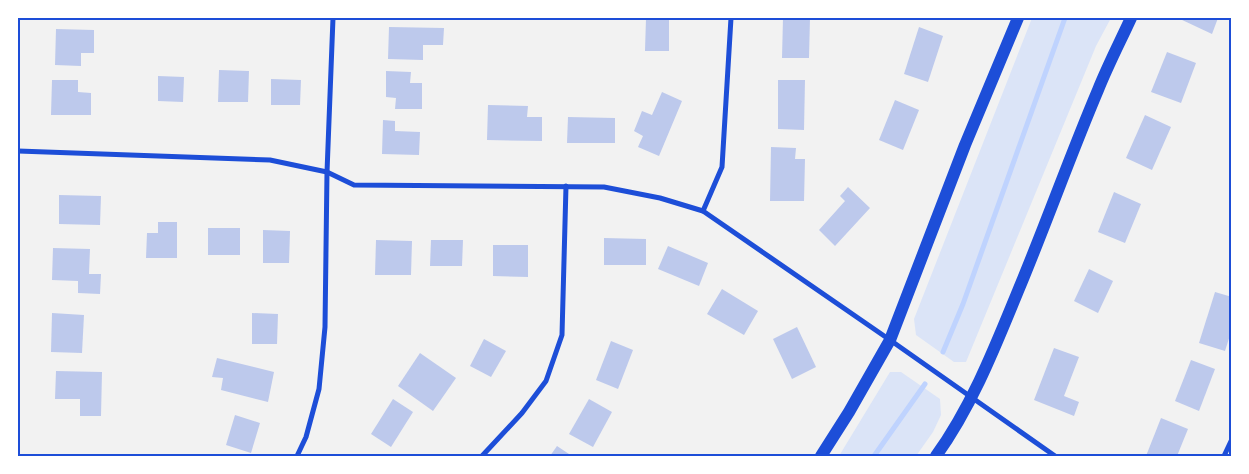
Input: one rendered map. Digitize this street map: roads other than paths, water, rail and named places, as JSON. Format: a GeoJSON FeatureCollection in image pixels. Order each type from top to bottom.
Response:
{"type":"FeatureCollection","features":[{"type":"Feature","properties":{"kind":"main road"},"geometry":{"type":"LineString","coordinates":[[821,456],[849,412],[890,340],[1018,18]]}},
{"type":"Feature","properties":{"kind":"main road"},"geometry":{"type":"LineString","coordinates":[[936,456],[971,398],[997,343],[1098,89],[1131,18]]}},
{"type":"Feature","properties":{"kind":"street"},"geometry":{"type":"LineString","coordinates":[[297,456],[306,436],[319,389],[325,327],[326,172],[332,18]]}},
{"type":"Feature","properties":{"kind":"street"},"geometry":{"type":"LineString","coordinates":[[703,211],[722,167],[731,18]]}},
{"type":"Feature","properties":{"kind":"street"},"geometry":{"type":"LineString","coordinates":[[18,151],[270,160],[326,172],[354,185],[604,187],[660,198],[703,211],[1054,456]]}},
{"type":"Feature","properties":{"kind":"street"},"geometry":{"type":"LineString","coordinates":[[482,456],[522,413],[546,381],[562,335],[566,186]]}},
{"type":"Feature","properties":{"kind":"street"},"geometry":{"type":"LineString","coordinates":[[1224,456],[1232,439]]}},
{"type":"Feature","properties":{"kind":"waterway"},"geometry":{"type":"LineString","coordinates":[[943,352],[963,304],[1065,18]]}},
{"type":"Feature","properties":{"kind":"waterway"},"geometry":{"type":"LineString","coordinates":[[874,456],[925,384]]}}]}
